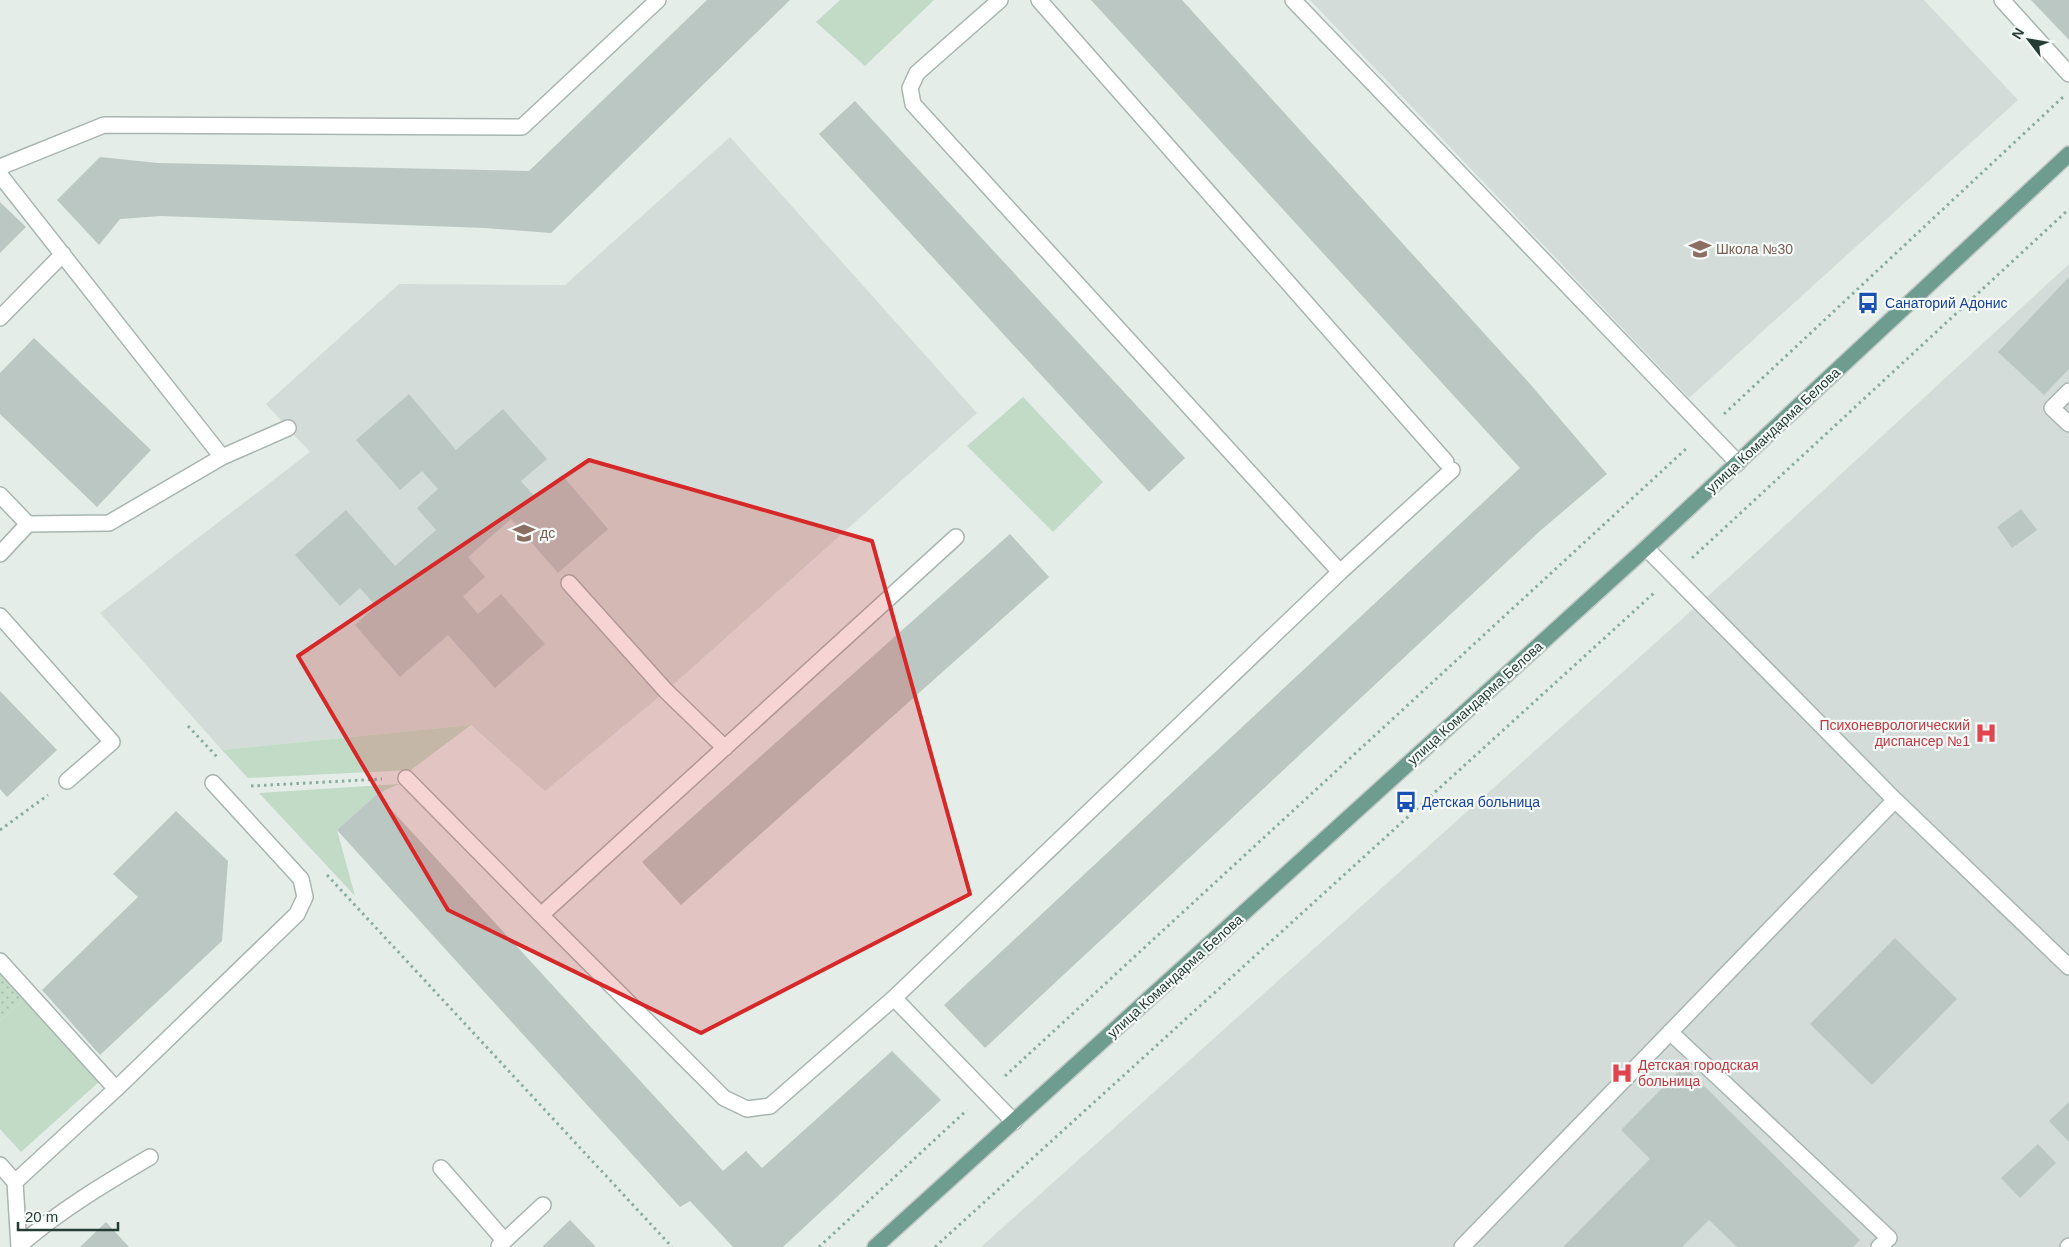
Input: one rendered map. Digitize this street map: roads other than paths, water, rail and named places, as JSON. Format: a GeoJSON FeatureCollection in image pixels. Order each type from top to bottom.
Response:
{"type":"FeatureCollection","features":[{"type":"Feature","properties":{"kind":"main road","name":"улица Командарма Белова"},"geometry":{"type":"LineString","coordinates":[[875,1247],[1646,548],[2069,154]]}},
{"type":"Feature","properties":{"kind":"lane"},"geometry":{"type":"LineString","coordinates":[[0,167],[104,126],[522,127],[658,0]]}},
{"type":"Feature","properties":{"kind":"lane"},"geometry":{"type":"LineString","coordinates":[[1000,0],[917,73],[910,88],[913,104],[1340,572]]}},
{"type":"Feature","properties":{"kind":"lane"},"geometry":{"type":"LineString","coordinates":[[406,778],[724,1098],[747,1109],[770,1106],[894,998],[1449,466],[1039,0]]}},
{"type":"Feature","properties":{"kind":"lane"},"geometry":{"type":"LineString","coordinates":[[2002,0],[2069,74]]}},
{"type":"Feature","properties":{"kind":"lane"},"geometry":{"type":"LineString","coordinates":[[1295,1],[1738,463]]}},
{"type":"Feature","properties":{"kind":"lane"},"geometry":{"type":"LineString","coordinates":[[0,175],[222,457]]}},
{"type":"Feature","properties":{"kind":"lane"},"geometry":{"type":"LineString","coordinates":[[0,318],[63,254]]}},
{"type":"Feature","properties":{"kind":"lane"},"geometry":{"type":"LineString","coordinates":[[2069,390],[2052,408],[2069,424]]}},
{"type":"Feature","properties":{"kind":"lane"},"geometry":{"type":"LineString","coordinates":[[0,554],[28,524],[109,523],[222,457],[288,428]]}},
{"type":"Feature","properties":{"kind":"lane"},"geometry":{"type":"LineString","coordinates":[[0,495],[28,524]]}},
{"type":"Feature","properties":{"kind":"lane"},"geometry":{"type":"LineString","coordinates":[[541,915],[956,537]]}},
{"type":"Feature","properties":{"kind":"lane"},"geometry":{"type":"LineString","coordinates":[[1646,548],[1895,800],[2069,967]]}},
{"type":"Feature","properties":{"kind":"lane"},"geometry":{"type":"LineString","coordinates":[[569,583],[666,691],[725,748]]}},
{"type":"Feature","properties":{"kind":"lane"},"geometry":{"type":"LineString","coordinates":[[0,616],[112,742],[66,781]]}},
{"type":"Feature","properties":{"kind":"lane"},"geometry":{"type":"LineString","coordinates":[[15,1182],[116,1090],[297,914],[304,897],[301,879],[213,783]]}},
{"type":"Feature","properties":{"kind":"lane"},"geometry":{"type":"LineString","coordinates":[[1462,1247],[1895,800]]}},
{"type":"Feature","properties":{"kind":"lane"},"geometry":{"type":"LineString","coordinates":[[0,961],[116,1090]]}},
{"type":"Feature","properties":{"kind":"lane"},"geometry":{"type":"LineString","coordinates":[[894,998],[1014,1122]]}},
{"type":"Feature","properties":{"kind":"lane"},"geometry":{"type":"LineString","coordinates":[[1670,1032],[1889,1238],[1879,1247]]}},
{"type":"Feature","properties":{"kind":"lane"},"geometry":{"type":"LineString","coordinates":[[19,1247],[48,1221],[97,1188],[150,1157]]}},
{"type":"Feature","properties":{"kind":"lane"},"geometry":{"type":"LineString","coordinates":[[0,1165],[15,1182],[19,1247]]}},
{"type":"Feature","properties":{"kind":"lane"},"geometry":{"type":"LineString","coordinates":[[441,1168],[501,1244],[543,1205]]}},
{"type":"Feature","properties":{"kind":"place","name":"Школа №30"},"geometry":{"type":"Point","coordinates":[1700,249]}},
{"type":"Feature","properties":{"kind":"place","name":"Санаторий Адонис"},"geometry":{"type":"Point","coordinates":[1868,303]}},
{"type":"Feature","properties":{"kind":"place","name":"дс"},"geometry":{"type":"Point","coordinates":[524,533]}},
{"type":"Feature","properties":{"kind":"place","name":"Психоневрологический диспансер №1"},"geometry":{"type":"Point","coordinates":[1986,733]}},
{"type":"Feature","properties":{"kind":"place","name":"Детская больница"},"geometry":{"type":"Point","coordinates":[1406,802]}},
{"type":"Feature","properties":{"kind":"place","name":"Детская городская больница"},"geometry":{"type":"Point","coordinates":[1622,1073]}}]}
